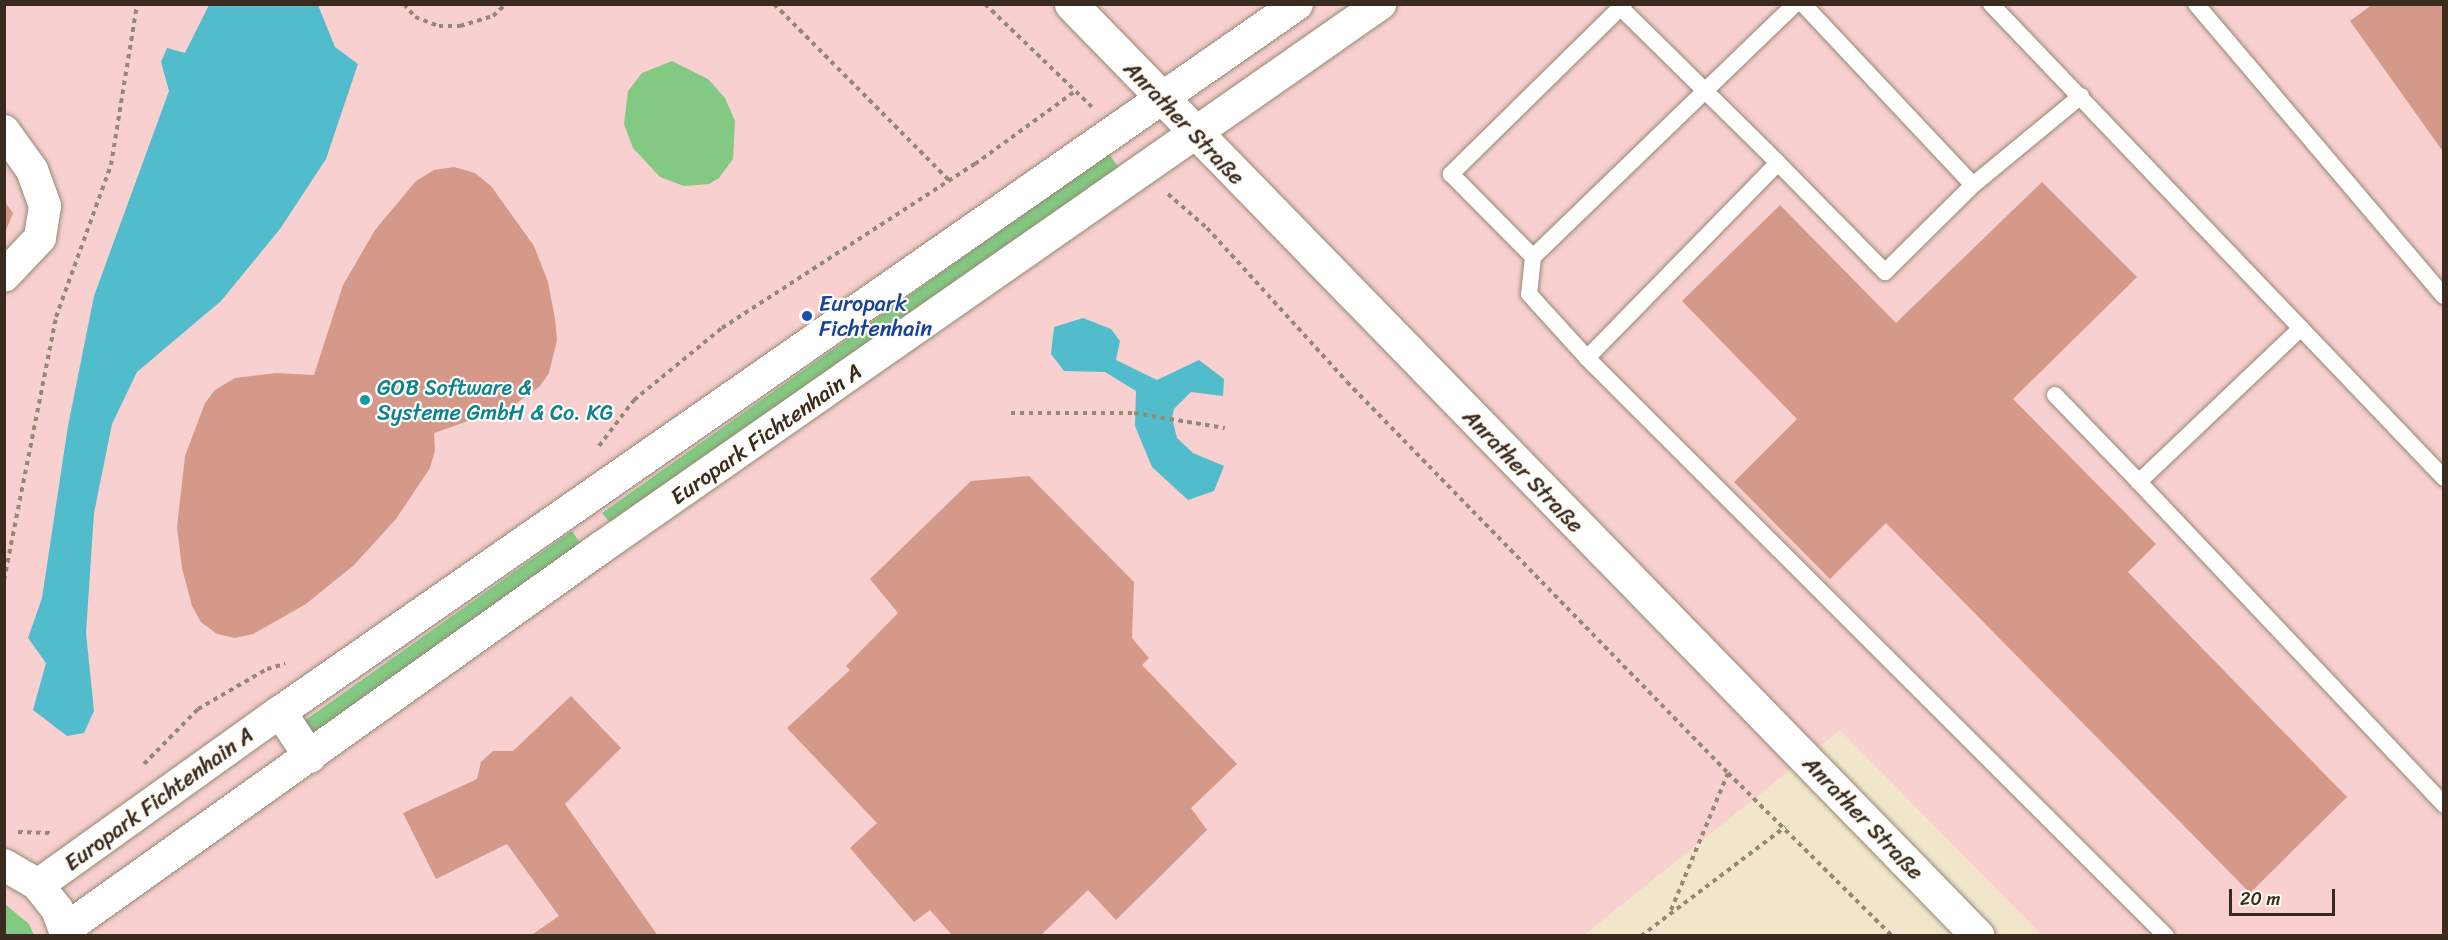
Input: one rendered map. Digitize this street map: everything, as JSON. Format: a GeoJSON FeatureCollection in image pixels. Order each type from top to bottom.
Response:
{"type":"FeatureCollection","features":[{"type":"Feature","properties":{"kind":"main road","name":"Anrather Straße"},"geometry":{"type":"LineString","coordinates":[[1071,4],[1978,936]]}},
{"type":"Feature","properties":{"kind":"street","name":"Europark Fichtenhain A"},"geometry":{"type":"LineString","coordinates":[[38,885],[280,712],[1298,4]]}},
{"type":"Feature","properties":{"kind":"street","name":"Europark Fichtenhain A"},"geometry":{"type":"LineString","coordinates":[[4,865],[38,885],[67,932],[602,547],[1143,173],[1380,4]]}},
{"type":"Feature","properties":{"kind":"street"},"geometry":{"type":"LineString","coordinates":[[4,131],[32,170],[45,206],[40,238],[4,276]]}},
{"type":"Feature","properties":{"kind":"street"},"geometry":{"type":"LineString","coordinates":[[574,507],[602,547]]}},
{"type":"Feature","properties":{"kind":"street"},"geometry":{"type":"LineString","coordinates":[[280,712],[310,757]]}},
{"type":"Feature","properties":{"kind":"lane"},"geometry":{"type":"LineString","coordinates":[[1795,4],[1704,89],[1533,257],[1529,294],[1587,358],[2166,936]]}},
{"type":"Feature","properties":{"kind":"lane"},"geometry":{"type":"LineString","coordinates":[[1803,4],[1973,185]]}},
{"type":"Feature","properties":{"kind":"lane"},"geometry":{"type":"LineString","coordinates":[[1991,4],[2444,478]]}},
{"type":"Feature","properties":{"kind":"lane"},"geometry":{"type":"LineString","coordinates":[[2196,4],[2444,296]]}},
{"type":"Feature","properties":{"kind":"lane"},"geometry":{"type":"LineString","coordinates":[[1533,257],[1451,174],[1623,6],[1886,272],[1973,185],[2081,96]]}},
{"type":"Feature","properties":{"kind":"lane"},"geometry":{"type":"LineString","coordinates":[[1587,358],[1778,163]]}},
{"type":"Feature","properties":{"kind":"lane"},"geometry":{"type":"LineString","coordinates":[[2139,482],[2301,328]]}},
{"type":"Feature","properties":{"kind":"lane"},"geometry":{"type":"LineString","coordinates":[[2055,395],[2444,805]]}},
{"type":"Feature","properties":{"kind":"path"},"geometry":{"type":"LineString","coordinates":[[4,580],[56,317],[111,165],[137,4]]}},
{"type":"Feature","properties":{"kind":"path"},"geometry":{"type":"LineString","coordinates":[[404,4],[415,17],[439,26],[460,26],[492,16],[506,4]]}},
{"type":"Feature","properties":{"kind":"path"},"geometry":{"type":"LineString","coordinates":[[774,4],[950,181]]}},
{"type":"Feature","properties":{"kind":"path"},"geometry":{"type":"LineString","coordinates":[[985,4],[1077,90],[1115,133]]}},
{"type":"Feature","properties":{"kind":"path"},"geometry":{"type":"LineString","coordinates":[[592,457],[634,400],[722,328],[950,181],[1077,90]]}},
{"type":"Feature","properties":{"kind":"path"},"geometry":{"type":"LineString","coordinates":[[1143,173],[1207,228],[1347,382],[1728,773],[1785,827],[1892,936]]}},
{"type":"Feature","properties":{"kind":"path"},"geometry":{"type":"LineString","coordinates":[[1011,413],[1134,414],[1172,418],[1225,428]]}},
{"type":"Feature","properties":{"kind":"path"},"geometry":{"type":"LineString","coordinates":[[136,772],[198,709],[267,669],[290,662]]}},
{"type":"Feature","properties":{"kind":"path"},"geometry":{"type":"LineString","coordinates":[[1671,911],[1728,773]]}},
{"type":"Feature","properties":{"kind":"path"},"geometry":{"type":"LineString","coordinates":[[1641,936],[1671,911],[1785,827]]}},
{"type":"Feature","properties":{"kind":"path"},"geometry":{"type":"LineString","coordinates":[[15,832],[56,833]]}},
{"type":"Feature","properties":{"kind":"shaded area"},"geometry":{"type":"Polygon","coordinates":[[[5,5],[2443,5],[2443,935],[2042,935],[1840,730],[1584,935],[5,936],[5,5]]]}},
{"type":"Feature","properties":{"kind":"green space"},"geometry":{"type":"Polygon","coordinates":[[[672,61],[708,79],[725,98],[735,121],[733,159],[719,178],[709,184],[684,186],[660,177],[633,148],[624,124],[628,91],[642,73],[672,61]]]}},
{"type":"Feature","properties":{"kind":"green space"},"geometry":{"type":"Polygon","coordinates":[[[1109,154],[1119,168],[611,524],[602,513],[1109,154]]]}},
{"type":"Feature","properties":{"kind":"green space"},"geometry":{"type":"Polygon","coordinates":[[[572,531],[581,544],[313,734],[304,721],[572,531]]]}},
{"type":"Feature","properties":{"kind":"green space"},"geometry":{"type":"Polygon","coordinates":[[[5,904],[29,924],[34,935],[5,935],[5,904]]]}},
{"type":"Feature","properties":{"kind":"water"},"geometry":{"type":"Polygon","coordinates":[[[209,5],[318,5],[335,47],[358,64],[326,159],[280,229],[221,301],[137,372],[112,424],[94,513],[86,633],[94,711],[84,733],[67,736],[33,710],[46,663],[28,638],[42,598],[68,426],[94,296],[169,91],[161,62],[167,48],[185,53],[209,5]]]}},
{"type":"Feature","properties":{"kind":"water"},"geometry":{"type":"Polygon","coordinates":[[[1083,318],[1111,329],[1120,341],[1116,360],[1157,380],[1199,360],[1224,379],[1223,396],[1191,392],[1174,409],[1172,418],[1177,438],[1193,453],[1224,466],[1214,491],[1188,500],[1152,467],[1135,426],[1136,391],[1105,372],[1064,371],[1051,354],[1054,327],[1083,318]]]}},
{"type":"Feature","properties":{"kind":"building"},"geometry":{"type":"Polygon","coordinates":[[[2373,4],[2444,4],[2444,153],[2350,21],[2373,4]]]}},
{"type":"Feature","properties":{"kind":"building","name":"GOB Software & Systeme GmbH & Co. KG"},"geometry":{"type":"Polygon","coordinates":[[[454,167],[475,173],[491,186],[534,246],[548,282],[555,319],[557,340],[549,373],[540,386],[514,405],[434,433],[435,450],[430,468],[396,519],[354,565],[306,604],[253,634],[235,638],[217,634],[201,622],[192,606],[182,568],[177,527],[185,456],[205,403],[215,390],[235,378],[276,373],[314,375],[343,285],[375,230],[416,181],[434,170],[454,167]]]}},
{"type":"Feature","properties":{"kind":"building"},"geometry":{"type":"Polygon","coordinates":[[[2042,182],[2137,277],[2013,399],[2156,544],[2128,572],[2347,797],[2250,893],[1886,523],[1830,579],[1734,482],[1797,419],[1682,301],[1780,205],[1896,323],[2042,182]]]}},
{"type":"Feature","properties":{"kind":"building"},"geometry":{"type":"Polygon","coordinates":[[[4,201],[13,213],[4,235],[4,201]]]}},
{"type":"Feature","properties":{"kind":"building"},"geometry":{"type":"Polygon","coordinates":[[[1029,476],[1134,582],[1132,638],[1149,658],[1142,665],[1237,764],[1191,808],[1207,830],[1116,920],[1088,890],[1040,936],[953,936],[930,910],[914,922],[850,848],[877,823],[787,728],[850,670],[846,666],[898,613],[870,579],[971,481],[1029,476]]]}},
{"type":"Feature","properties":{"kind":"building"},"geometry":{"type":"Polygon","coordinates":[[[571,696],[621,748],[565,804],[658,936],[530,936],[559,916],[507,844],[436,879],[403,813],[477,779],[481,762],[493,751],[513,751],[571,696]]]}},
{"type":"Feature","properties":{"kind":"place","name":"Europark Fichtenhain"},"geometry":{"type":"Point","coordinates":[807,316]}},
{"type":"Feature","properties":{"kind":"place","name":"GOB Software & Systeme GmbH & Co. KG"},"geometry":{"type":"Point","coordinates":[365,400]}}]}
